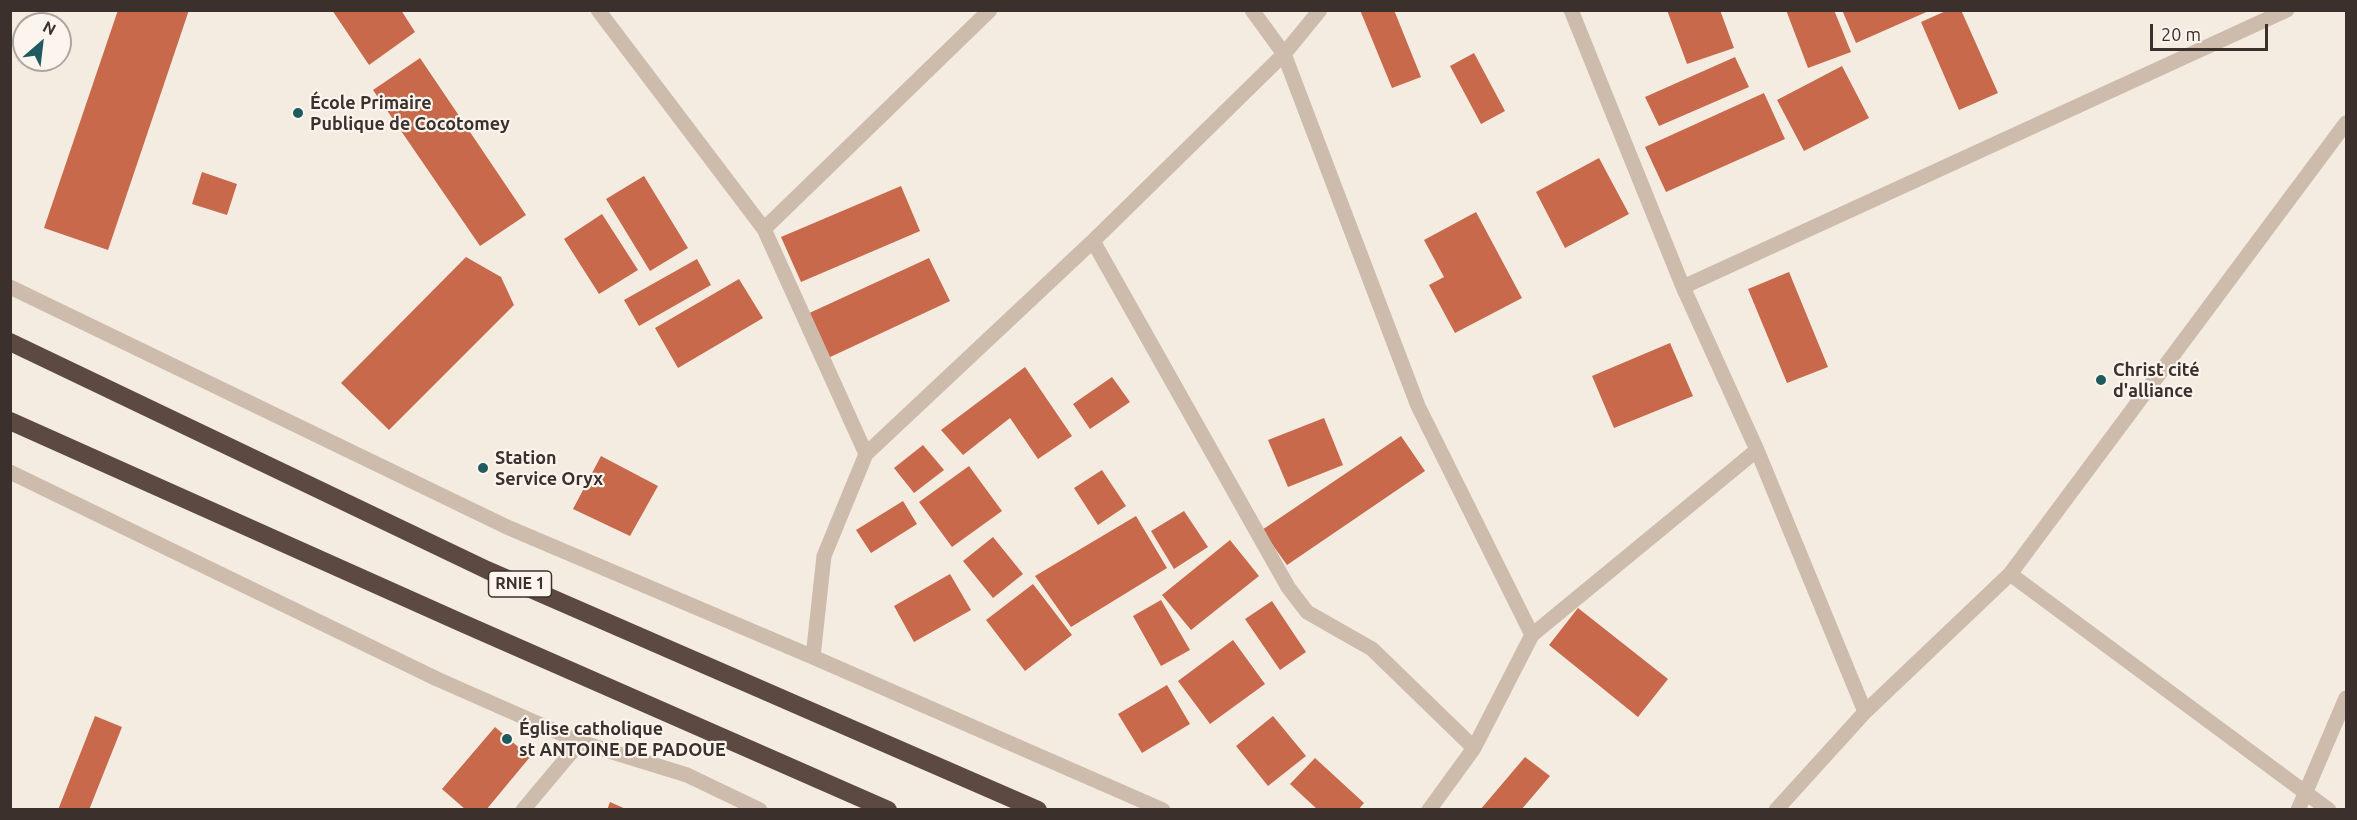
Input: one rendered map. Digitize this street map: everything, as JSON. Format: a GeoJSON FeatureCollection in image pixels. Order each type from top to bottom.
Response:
{"type":"FeatureCollection","features":[{"type":"Feature","properties":{"kind":"highway","name":"RNIE 1"},"geometry":{"type":"LineString","coordinates":[[10,342],[487,570],[1038,810]]}},
{"type":"Feature","properties":{"kind":"highway"},"geometry":{"type":"LineString","coordinates":[[10,421],[888,810]]}},
{"type":"Feature","properties":{"kind":"street"},"geometry":{"type":"LineString","coordinates":[[598,10],[764,229],[867,454]]}},
{"type":"Feature","properties":{"kind":"street"},"geometry":{"type":"LineString","coordinates":[[764,229],[990,10]]}},
{"type":"Feature","properties":{"kind":"street"},"geometry":{"type":"LineString","coordinates":[[1252,10],[1284,54],[1418,406],[1532,635]]}},
{"type":"Feature","properties":{"kind":"street"},"geometry":{"type":"LineString","coordinates":[[813,657],[824,556],[867,454],[1093,241],[1284,54],[1320,10]]}},
{"type":"Feature","properties":{"kind":"street"},"geometry":{"type":"LineString","coordinates":[[1683,287],[2288,10]]}},
{"type":"Feature","properties":{"kind":"street"},"geometry":{"type":"LineString","coordinates":[[1576,12],[1683,287],[1757,450],[1865,712]]}},
{"type":"Feature","properties":{"kind":"street"},"geometry":{"type":"LineString","coordinates":[[1776,810],[1865,712],[2010,573],[2346,123]]}},
{"type":"Feature","properties":{"kind":"street"},"geometry":{"type":"LineString","coordinates":[[1093,241],[1288,587],[1307,612],[1372,649],[1474,748]]}},
{"type":"Feature","properties":{"kind":"street"},"geometry":{"type":"LineString","coordinates":[[10,287],[507,527],[813,657],[1163,810]]}},
{"type":"Feature","properties":{"kind":"street"},"geometry":{"type":"LineString","coordinates":[[1429,810],[1474,748],[1532,635],[1757,450]]}},
{"type":"Feature","properties":{"kind":"street"},"geometry":{"type":"LineString","coordinates":[[10,472],[437,679],[580,742],[687,775],[760,810]]}},
{"type":"Feature","properties":{"kind":"street"},"geometry":{"type":"LineString","coordinates":[[2010,573],[2329,810]]}},
{"type":"Feature","properties":{"kind":"street"},"geometry":{"type":"LineString","coordinates":[[2298,810],[2346,698]]}},
{"type":"Feature","properties":{"kind":"street"},"geometry":{"type":"LineString","coordinates":[[523,810],[580,742]]}},
{"type":"Feature","properties":{"kind":"building"},"geometry":{"type":"Polygon","coordinates":[[[118,10],[189,10],[108,250],[44,228],[118,10]]]}},
{"type":"Feature","properties":{"kind":"building"},"geometry":{"type":"Polygon","coordinates":[[[332,10],[401,10],[415,32],[369,65],[332,10]]]}},
{"type":"Feature","properties":{"kind":"building"},"geometry":{"type":"Polygon","coordinates":[[[1360,10],[1394,10],[1421,77],[1392,88],[1360,10]]]}},
{"type":"Feature","properties":{"kind":"building"},"geometry":{"type":"Polygon","coordinates":[[[1667,10],[1720,10],[1734,48],[1687,64],[1667,10]]]}},
{"type":"Feature","properties":{"kind":"building"},"geometry":{"type":"Polygon","coordinates":[[[1786,10],[1834,10],[1851,52],[1808,68],[1786,10]]]}},
{"type":"Feature","properties":{"kind":"building"},"geometry":{"type":"Polygon","coordinates":[[[1842,10],[1931,10],[1856,43],[1842,10]]]}},
{"type":"Feature","properties":{"kind":"building"},"geometry":{"type":"Polygon","coordinates":[[[1948,10],[1961,10],[1998,93],[1959,110],[1921,22],[1948,10]]]}},
{"type":"Feature","properties":{"kind":"building"},"geometry":{"type":"Polygon","coordinates":[[[1474,53],[1505,111],[1481,124],[1450,66],[1474,53]]]}},
{"type":"Feature","properties":{"kind":"building"},"geometry":{"type":"Polygon","coordinates":[[[1735,57],[1749,87],[1659,126],[1645,97],[1735,57]]]}},
{"type":"Feature","properties":{"kind":"building"},"geometry":{"type":"Polygon","coordinates":[[[420,58],[526,215],[480,246],[373,90],[420,58]]]}},
{"type":"Feature","properties":{"kind":"building"},"geometry":{"type":"Polygon","coordinates":[[[1842,66],[1869,118],[1804,151],[1777,100],[1842,66]]]}},
{"type":"Feature","properties":{"kind":"building"},"geometry":{"type":"Polygon","coordinates":[[[1764,93],[1785,139],[1666,192],[1645,147],[1764,93]]]}},
{"type":"Feature","properties":{"kind":"building"},"geometry":{"type":"Polygon","coordinates":[[[1599,158],[1629,214],[1565,248],[1536,192],[1599,158]]]}},
{"type":"Feature","properties":{"kind":"building"},"geometry":{"type":"Polygon","coordinates":[[[202,172],[237,184],[227,215],[192,204],[202,172]]]}},
{"type":"Feature","properties":{"kind":"building"},"geometry":{"type":"Polygon","coordinates":[[[644,176],[688,248],[650,271],[606,199],[644,176]]]}},
{"type":"Feature","properties":{"kind":"building"},"geometry":{"type":"Polygon","coordinates":[[[901,186],[920,231],[801,282],[781,237],[901,186]]]}},
{"type":"Feature","properties":{"kind":"building"},"geometry":{"type":"Polygon","coordinates":[[[1476,212],[1522,298],[1455,333],[1429,285],[1444,277],[1424,240],[1476,212]]]}},
{"type":"Feature","properties":{"kind":"building"},"geometry":{"type":"Polygon","coordinates":[[[602,214],[638,270],[599,294],[564,239],[602,214]]]}},
{"type":"Feature","properties":{"kind":"building"},"geometry":{"type":"Polygon","coordinates":[[[466,257],[501,277],[514,305],[389,430],[341,383],[466,257]]]}},
{"type":"Feature","properties":{"kind":"building"},"geometry":{"type":"Polygon","coordinates":[[[929,258],[950,301],[826,359],[805,315],[929,258]]]}},
{"type":"Feature","properties":{"kind":"building"},"geometry":{"type":"Polygon","coordinates":[[[697,259],[711,285],[639,326],[624,300],[697,259]]]}},
{"type":"Feature","properties":{"kind":"building"},"geometry":{"type":"Polygon","coordinates":[[[1789,272],[1828,367],[1787,383],[1748,289],[1789,272]]]}},
{"type":"Feature","properties":{"kind":"building"},"geometry":{"type":"Polygon","coordinates":[[[739,279],[763,318],[678,368],[655,328],[739,279]]]}},
{"type":"Feature","properties":{"kind":"building"},"geometry":{"type":"Polygon","coordinates":[[[1670,343],[1693,396],[1614,428],[1592,376],[1670,343]]]}},
{"type":"Feature","properties":{"kind":"building"},"geometry":{"type":"Polygon","coordinates":[[[1025,367],[1072,436],[1038,459],[1010,418],[963,455],[941,430],[1025,367]]]}},
{"type":"Feature","properties":{"kind":"building"},"geometry":{"type":"Polygon","coordinates":[[[1112,377],[1130,402],[1090,429],[1073,404],[1112,377]]]}},
{"type":"Feature","properties":{"kind":"building"},"geometry":{"type":"Polygon","coordinates":[[[1324,418],[1343,465],[1288,487],[1268,440],[1324,418]]]}},
{"type":"Feature","properties":{"kind":"building"},"geometry":{"type":"Polygon","coordinates":[[[1401,436],[1425,471],[1287,565],[1262,530],[1401,436]]]}},
{"type":"Feature","properties":{"kind":"building"},"geometry":{"type":"Polygon","coordinates":[[[923,445],[944,470],[914,493],[894,468],[923,445]]]}},
{"type":"Feature","properties":{"kind":"building"},"geometry":{"type":"Polygon","coordinates":[[[601,456],[658,486],[630,536],[573,509],[601,456]]]}},
{"type":"Feature","properties":{"kind":"building"},"geometry":{"type":"Polygon","coordinates":[[[969,466],[1002,511],[952,547],[919,502],[969,466]]]}},
{"type":"Feature","properties":{"kind":"building"},"geometry":{"type":"Polygon","coordinates":[[[1102,470],[1126,506],[1098,525],[1074,488],[1102,470]]]}},
{"type":"Feature","properties":{"kind":"building"},"geometry":{"type":"Polygon","coordinates":[[[903,501],[917,524],[871,553],[856,530],[903,501]]]}},
{"type":"Feature","properties":{"kind":"building"},"geometry":{"type":"Polygon","coordinates":[[[1184,511],[1208,547],[1174,569],[1151,531],[1184,511]]]}},
{"type":"Feature","properties":{"kind":"building"},"geometry":{"type":"Polygon","coordinates":[[[1136,516],[1167,568],[1071,627],[1035,576],[1136,516]]]}},
{"type":"Feature","properties":{"kind":"building"},"geometry":{"type":"Polygon","coordinates":[[[993,537],[1023,574],[993,598],[963,561],[993,537]]]}},
{"type":"Feature","properties":{"kind":"building"},"geometry":{"type":"Polygon","coordinates":[[[1230,540],[1259,576],[1191,630],[1162,595],[1230,540]]]}},
{"type":"Feature","properties":{"kind":"building"},"geometry":{"type":"Polygon","coordinates":[[[950,574],[971,610],[914,642],[894,606],[950,574]]]}},
{"type":"Feature","properties":{"kind":"building"},"geometry":{"type":"Polygon","coordinates":[[[1033,584],[1072,635],[1025,671],[986,620],[1033,584]]]}},
{"type":"Feature","properties":{"kind":"building"},"geometry":{"type":"Polygon","coordinates":[[[1161,600],[1190,650],[1161,666],[1133,616],[1161,600]]]}},
{"type":"Feature","properties":{"kind":"building"},"geometry":{"type":"Polygon","coordinates":[[[1272,601],[1306,652],[1280,670],[1245,619],[1272,601]]]}},
{"type":"Feature","properties":{"kind":"building"},"geometry":{"type":"Polygon","coordinates":[[[1578,608],[1668,679],[1638,717],[1549,645],[1578,608]]]}},
{"type":"Feature","properties":{"kind":"building"},"geometry":{"type":"Polygon","coordinates":[[[1233,640],[1265,684],[1210,724],[1178,681],[1233,640]]]}},
{"type":"Feature","properties":{"kind":"building"},"geometry":{"type":"Polygon","coordinates":[[[1167,685],[1190,724],[1142,753],[1118,714],[1167,685]]]}},
{"type":"Feature","properties":{"kind":"building"},"geometry":{"type":"Polygon","coordinates":[[[95,716],[122,727],[89,810],[58,810],[95,716]]]}},
{"type":"Feature","properties":{"kind":"building"},"geometry":{"type":"Polygon","coordinates":[[[1273,716],[1306,756],[1268,786],[1236,746],[1273,716]]]}},
{"type":"Feature","properties":{"kind":"building"},"geometry":{"type":"Polygon","coordinates":[[[495,727],[530,757],[486,810],[466,810],[442,789],[495,727]]]}},
{"type":"Feature","properties":{"kind":"building"},"geometry":{"type":"Polygon","coordinates":[[[1525,757],[1550,776],[1521,810],[1480,810],[1525,757]]]}},
{"type":"Feature","properties":{"kind":"building"},"geometry":{"type":"Polygon","coordinates":[[[1315,758],[1364,803],[1358,810],[1318,810],[1290,784],[1315,758]]]}},
{"type":"Feature","properties":{"kind":"building"},"geometry":{"type":"Polygon","coordinates":[[[610,802],[628,810],[607,810],[610,802]]]}},
{"type":"Feature","properties":{"kind":"place","name":"École Primaire Publique de Cocotomey"},"geometry":{"type":"Point","coordinates":[298,113]}},
{"type":"Feature","properties":{"kind":"place","name":"Christ cité d'alliance"},"geometry":{"type":"Point","coordinates":[2101,380]}},
{"type":"Feature","properties":{"kind":"place","name":"Station Service Oryx"},"geometry":{"type":"Point","coordinates":[483,468]}},
{"type":"Feature","properties":{"kind":"place","name":"Église catholique st ANTOINE DE PADOUE"},"geometry":{"type":"Point","coordinates":[507,739]}}]}
